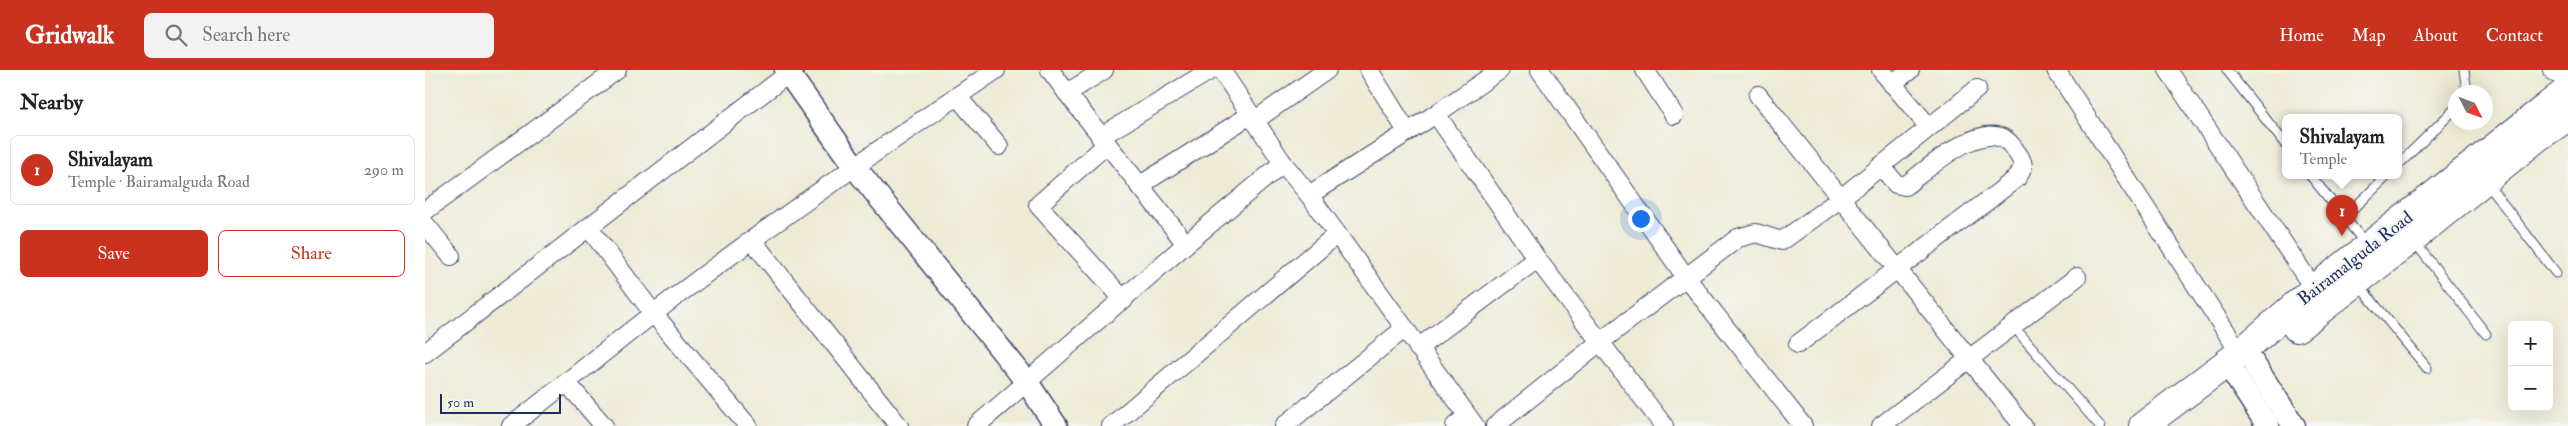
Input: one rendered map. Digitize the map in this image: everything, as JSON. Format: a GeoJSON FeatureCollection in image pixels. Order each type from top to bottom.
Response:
{"type":"FeatureCollection","features":[{"type":"Feature","properties":{"kind":"main road","name":"Bairamalguda Road"},"geometry":{"type":"LineString","coordinates":[[2143,426],[2243,364],[2357,282],[2402,238],[2568,90]]}},
{"type":"Feature","properties":{"kind":"main road","name":"Bairamalguda Road"},"geometry":{"type":"LineString","coordinates":[[2175,426],[2243,364],[2314,289],[2368,247],[2402,238],[2568,117]]}},
{"type":"Feature","properties":{"kind":"street"},"geometry":{"type":"LineString","coordinates":[[425,211],[617,70]]}},
{"type":"Feature","properties":{"kind":"street"},"geometry":{"type":"LineString","coordinates":[[511,426],[653,314],[752,240],[854,166],[996,70]]}},
{"type":"Feature","properties":{"kind":"street"},"geometry":{"type":"LineString","coordinates":[[1051,70],[1103,141],[1186,244]]}},
{"type":"Feature","properties":{"kind":"street"},"geometry":{"type":"LineString","coordinates":[[1067,93],[1105,70]]}},
{"type":"Feature","properties":{"kind":"street"},"geometry":{"type":"LineString","coordinates":[[1124,300],[1038,205],[1103,141],[1211,70]]}},
{"type":"Feature","properties":{"kind":"street"},"geometry":{"type":"LineString","coordinates":[[1221,70],[1283,163],[1309,195],[1405,328],[1465,423]]}},
{"type":"Feature","properties":{"kind":"street"},"geometry":{"type":"LineString","coordinates":[[1139,186],[1327,70]]}},
{"type":"Feature","properties":{"kind":"street"},"geometry":{"type":"LineString","coordinates":[[1369,70],[1407,130]]}},
{"type":"Feature","properties":{"kind":"street"},"geometry":{"type":"LineString","coordinates":[[1309,195],[1500,70]]}},
{"type":"Feature","properties":{"kind":"street"},"geometry":{"type":"LineString","coordinates":[[1540,70],[1685,276],[1803,426]]}},
{"type":"Feature","properties":{"kind":"street"},"geometry":{"type":"LineString","coordinates":[[1645,70],[1674,115]]}},
{"type":"Feature","properties":{"kind":"street"},"geometry":{"type":"LineString","coordinates":[[1881,70],[1929,127]]}},
{"type":"Feature","properties":{"kind":"street"},"geometry":{"type":"LineString","coordinates":[[1892,84],[1910,70]]}},
{"type":"Feature","properties":{"kind":"street"},"geometry":{"type":"LineString","coordinates":[[2056,70],[2243,364],[2294,426]]}},
{"type":"Feature","properties":{"kind":"street"},"geometry":{"type":"LineString","coordinates":[[2168,70],[2314,289]]}},
{"type":"Feature","properties":{"kind":"street"},"geometry":{"type":"LineString","coordinates":[[2552,70],[2568,81]]}},
{"type":"Feature","properties":{"kind":"street"},"geometry":{"type":"LineString","coordinates":[[425,353],[589,228],[789,71],[854,166],[1027,382],[1056,426]]}},
{"type":"Feature","properties":{"kind":"street"},"geometry":{"type":"LineString","coordinates":[[1495,426],[1599,342],[1738,238],[1755,233],[1782,241],[1840,199],[1977,89]]}},
{"type":"Feature","properties":{"kind":"street"},"geometry":{"type":"LineString","coordinates":[[1758,95],[1968,360],[2023,426]]}},
{"type":"Feature","properties":{"kind":"street"},"geometry":{"type":"LineString","coordinates":[[957,96],[999,146]]}},
{"type":"Feature","properties":{"kind":"street"},"geometry":{"type":"LineString","coordinates":[[1435,114],[1537,260],[1664,426]]}},
{"type":"Feature","properties":{"kind":"street"},"geometry":{"type":"LineString","coordinates":[[1798,344],[1897,271],[2022,172],[2023,166],[2022,160],[2007,140],[1994,135],[1976,138],[1961,146],[1905,186],[1896,184],[1881,166]]}},
{"type":"Feature","properties":{"kind":"street"},"geometry":{"type":"LineString","coordinates":[[976,426],[1124,300],[1186,244],[1283,163]]}},
{"type":"Feature","properties":{"kind":"street"},"geometry":{"type":"LineString","coordinates":[[425,224],[451,256]]}},
{"type":"Feature","properties":{"kind":"street"},"geometry":{"type":"LineString","coordinates":[[589,228],[653,314],[748,426]]}},
{"type":"Feature","properties":{"kind":"street"},"geometry":{"type":"LineString","coordinates":[[1111,426],[1337,234]]}},
{"type":"Feature","properties":{"kind":"street"},"geometry":{"type":"LineString","coordinates":[[752,240],[899,426]]}},
{"type":"Feature","properties":{"kind":"street"},"geometry":{"type":"LineString","coordinates":[[1418,348],[1537,260]]}},
{"type":"Feature","properties":{"kind":"street"},"geometry":{"type":"LineString","coordinates":[[1881,426],[2077,277]]}},
{"type":"Feature","properties":{"kind":"street"},"geometry":{"type":"LineString","coordinates":[[1284,426],[1405,328]]}},
{"type":"Feature","properties":{"kind":"street"},"geometry":{"type":"LineString","coordinates":[[2243,364],[2268,426]]}},
{"type":"Feature","properties":{"kind":"street"},"geometry":{"type":"LineString","coordinates":[[567,383],[604,426]]}},
{"type":"Feature","properties":{"kind":"lane"},"geometry":{"type":"LineString","coordinates":[[2227,70],[2282,140]]}},
{"type":"Feature","properties":{"kind":"lane"},"geometry":{"type":"LineString","coordinates":[[2464,70],[2466,85]]}},
{"type":"Feature","properties":{"kind":"lane"},"geometry":{"type":"LineString","coordinates":[[2402,161],[2448,116]]}},
{"type":"Feature","properties":{"kind":"lane"},"geometry":{"type":"LineString","coordinates":[[2313,179],[2368,247]]}},
{"type":"Feature","properties":{"kind":"lane"},"geometry":{"type":"LineString","coordinates":[[2344,218],[2384,179]]}},
{"type":"Feature","properties":{"kind":"lane"},"geometry":{"type":"LineString","coordinates":[[2484,180],[2556,273]]}},
{"type":"Feature","properties":{"kind":"lane"},"geometry":{"type":"LineString","coordinates":[[2402,238],[2487,334]]}},
{"type":"Feature","properties":{"kind":"lane"},"geometry":{"type":"LineString","coordinates":[[2357,282],[2427,368]]}},
{"type":"Feature","properties":{"kind":"lane"},"geometry":{"type":"LineString","coordinates":[[2020,334],[2100,426]]}},
{"type":"Feature","properties":{"kind":"place","name":"Shivalayam"},"geometry":{"type":"Point","coordinates":[2342,236]}}]}
